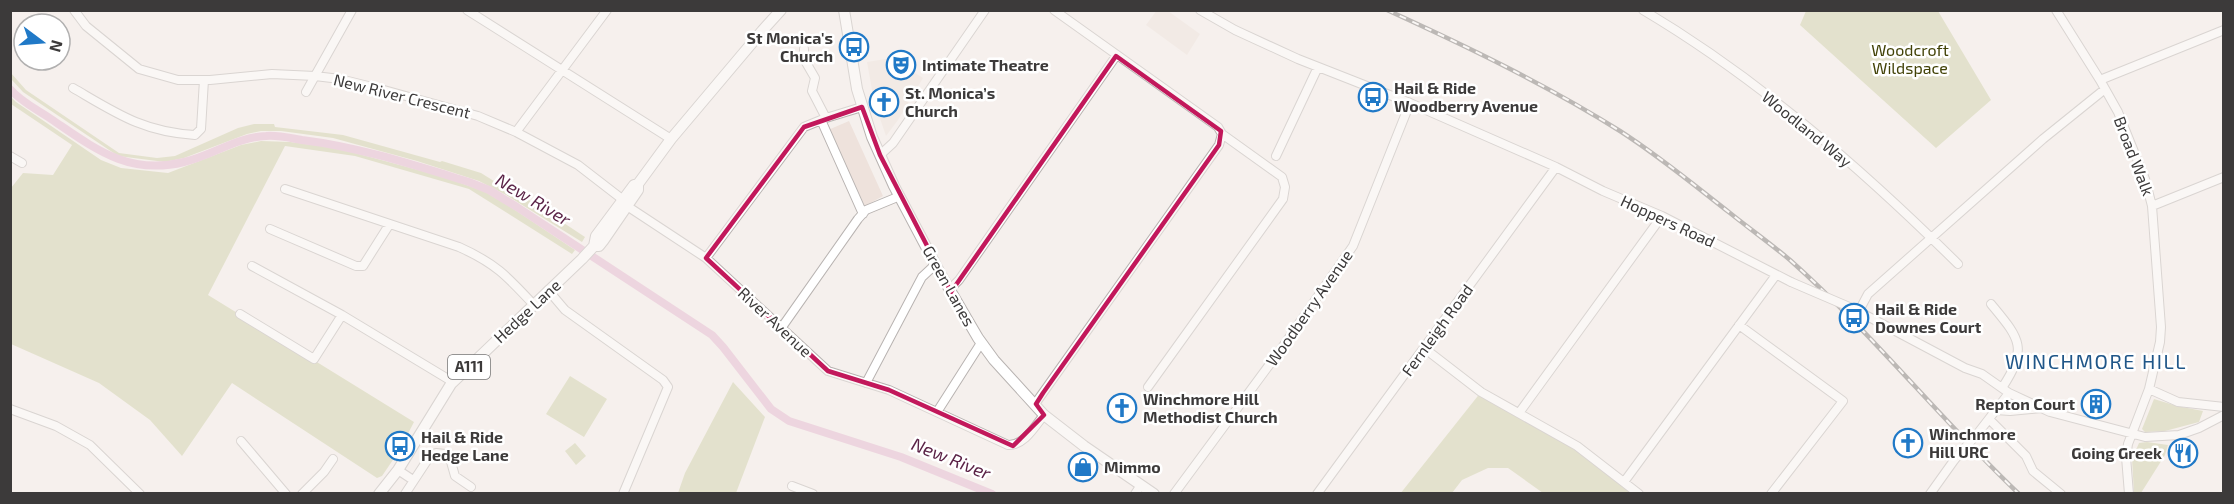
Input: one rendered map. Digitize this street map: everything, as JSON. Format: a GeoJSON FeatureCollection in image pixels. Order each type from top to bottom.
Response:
{"type":"FeatureCollection","features":[{"type":"Feature","properties":{"kind":"main road","name":"Hedge Lane"},"geometry":{"type":"LineString","coordinates":[[380,494],[398,470],[440,399],[453,382],[593,247],[599,246],[625,203],[638,190],[638,184],[671,139],[782,10]]}},
{"type":"Feature","properties":{"kind":"main road","name":"Green Lanes"},"geometry":{"type":"LineString","coordinates":[[844,10],[851,60],[862,107],[880,156],[950,290],[981,343],[1044,415],[1138,489],[1154,494]]}},
{"type":"Feature","properties":{"kind":"street","name":"New River Crescent"},"geometry":{"type":"LineString","coordinates":[[74,10],[88,27],[139,69],[178,80],[272,74],[315,76],[340,79],[437,104],[478,116],[516,132],[578,165],[625,203]]}},
{"type":"Feature","properties":{"kind":"street"},"geometry":{"type":"LineString","coordinates":[[516,132],[607,10]]}},
{"type":"Feature","properties":{"kind":"street"},"geometry":{"type":"LineString","coordinates":[[880,156],[893,143],[985,10]]}},
{"type":"Feature","properties":{"kind":"street"},"geometry":{"type":"LineString","coordinates":[[1054,10],[1218,127],[1222,134],[1282,177],[1286,185],[1283,198],[1148,387]]}},
{"type":"Feature","properties":{"kind":"street","name":"Hoppers Road"},"geometry":{"type":"LineString","coordinates":[[1200,10],[1235,30],[1318,68],[1410,103],[1662,216],[1776,275],[1856,310],[1965,368],[1982,374],[2005,390],[2042,408],[2150,437],[2179,435],[2199,428],[2223,415]]}},
{"type":"Feature","properties":{"kind":"street","name":"Woodland Way"},"geometry":{"type":"LineString","coordinates":[[1643,10],[1655,13],[1703,48],[1837,152],[1958,264]]}},
{"type":"Feature","properties":{"kind":"street","name":"Broad Walk"},"geometry":{"type":"LineString","coordinates":[[2056,10],[2103,84],[2136,153],[2152,206],[2161,327],[2156,366],[2126,457],[2129,494]]}},
{"type":"Feature","properties":{"kind":"street"},"geometry":{"type":"LineString","coordinates":[[306,92],[349,11]]}},
{"type":"Feature","properties":{"kind":"street"},"geometry":{"type":"LineString","coordinates":[[473,12],[671,139]]}},
{"type":"Feature","properties":{"kind":"street"},"geometry":{"type":"LineString","coordinates":[[1856,310],[1868,294],[2103,84],[2223,30]]}},
{"type":"Feature","properties":{"kind":"street"},"geometry":{"type":"LineString","coordinates":[[804,50],[804,59],[815,78],[812,91],[863,214]]}},
{"type":"Feature","properties":{"kind":"street"},"geometry":{"type":"LineString","coordinates":[[950,290],[1116,56]]}},
{"type":"Feature","properties":{"kind":"street"},"geometry":{"type":"LineString","coordinates":[[1276,156],[1318,68]]}},
{"type":"Feature","properties":{"kind":"street"},"geometry":{"type":"LineString","coordinates":[[73,88],[134,123],[173,134],[195,135],[201,129],[204,80]]}},
{"type":"Feature","properties":{"kind":"street","name":"Woodberry Avenue"},"geometry":{"type":"LineString","coordinates":[[1174,494],[1281,349],[1353,246],[1410,103]]}},
{"type":"Feature","properties":{"kind":"street"},"geometry":{"type":"LineString","coordinates":[[706,258],[804,127],[862,107]]}},
{"type":"Feature","properties":{"kind":"street"},"geometry":{"type":"LineString","coordinates":[[1035,404],[1219,145],[1222,134]]}},
{"type":"Feature","properties":{"kind":"street"},"geometry":{"type":"LineString","coordinates":[[10,156],[22,163]]}},
{"type":"Feature","properties":{"kind":"street","name":"Fernleigh Road"},"geometry":{"type":"LineString","coordinates":[[1317,494],[1556,167]]}},
{"type":"Feature","properties":{"kind":"street"},"geometry":{"type":"LineString","coordinates":[[2152,206],[2223,177]]}},
{"type":"Feature","properties":{"kind":"street"},"geometry":{"type":"LineString","coordinates":[[285,189],[459,247],[485,258],[507,275],[533,304]]}},
{"type":"Feature","properties":{"kind":"street"},"geometry":{"type":"LineString","coordinates":[[782,327],[863,214],[874,206],[900,196]]}},
{"type":"Feature","properties":{"kind":"street","name":"River Avenue"},"geometry":{"type":"LineString","coordinates":[[625,203],[706,258],[828,371],[889,390],[1004,444],[1013,446],[1024,439],[1044,415]]}},
{"type":"Feature","properties":{"kind":"street"},"geometry":{"type":"LineString","coordinates":[[1519,413],[1662,216]]}},
{"type":"Feature","properties":{"kind":"street"},"geometry":{"type":"LineString","coordinates":[[270,229],[356,266],[363,266],[389,225]]}},
{"type":"Feature","properties":{"kind":"street"},"geometry":{"type":"LineString","coordinates":[[866,383],[922,277],[936,264]]}},
{"type":"Feature","properties":{"kind":"street"},"geometry":{"type":"LineString","coordinates":[[252,266],[342,315],[453,382]]}},
{"type":"Feature","properties":{"kind":"street"},"geometry":{"type":"LineString","coordinates":[[1624,482],[1776,275]]}},
{"type":"Feature","properties":{"kind":"street"},"geometry":{"type":"LineString","coordinates":[[548,290],[565,310],[663,380],[668,387],[623,494]]}},
{"type":"Feature","properties":{"kind":"street"},"geometry":{"type":"LineString","coordinates":[[1930,494],[1955,459],[1996,410],[2015,364],[2019,347],[2015,334],[1991,304]]}},
{"type":"Feature","properties":{"kind":"street"},"geometry":{"type":"LineString","coordinates":[[240,314],[314,359],[342,315]]}},
{"type":"Feature","properties":{"kind":"street"},"geometry":{"type":"LineString","coordinates":[[1739,325],[1843,401],[1771,494]]}},
{"type":"Feature","properties":{"kind":"street"},"geometry":{"type":"LineString","coordinates":[[937,412],[981,343]]}},
{"type":"Feature","properties":{"kind":"street"},"geometry":{"type":"LineString","coordinates":[[1424,348],[1481,392],[1577,446],[1639,494]]}},
{"type":"Feature","properties":{"kind":"street"},"geometry":{"type":"LineString","coordinates":[[2149,389],[2178,402],[2223,407]]}},
{"type":"Feature","properties":{"kind":"street"},"geometry":{"type":"LineString","coordinates":[[1996,410],[2042,408]]}},
{"type":"Feature","properties":{"kind":"street"},"geometry":{"type":"LineString","coordinates":[[10,409],[56,426],[90,446],[140,494]]}},
{"type":"Feature","properties":{"kind":"street"},"geometry":{"type":"LineString","coordinates":[[1989,419],[2026,456],[2033,471],[2061,494]]}},
{"type":"Feature","properties":{"kind":"street"},"geometry":{"type":"LineString","coordinates":[[241,441],[286,494]]}},
{"type":"Feature","properties":{"kind":"street"},"geometry":{"type":"LineString","coordinates":[[405,494],[412,480],[430,456],[436,453],[445,454],[451,462],[455,476],[471,487]]}},
{"type":"Feature","properties":{"kind":"street"},"geometry":{"type":"LineString","coordinates":[[302,494],[324,472],[333,459]]}},
{"type":"Feature","properties":{"kind":"street"},"geometry":{"type":"LineString","coordinates":[[398,470],[412,480]]}},
{"type":"Feature","properties":{"kind":"street"},"geometry":{"type":"LineString","coordinates":[[792,486],[813,494]]}},
{"type":"Feature","properties":{"kind":"highlighted area"},"geometry":{"type":"Polygon","coordinates":[[[1116,56],[1221,131],[1219,145],[1036,404],[1044,415],[1013,446],[889,390],[828,371],[706,258],[804,127],[862,107],[880,155],[951,292],[1116,56]]]}},
{"type":"Feature","properties":{"kind":"shaded area"},"geometry":{"type":"Polygon","coordinates":[[[1157,10],[1168,11],[1200,34],[1187,55],[1146,25],[1157,10]]]}},
{"type":"Feature","properties":{"kind":"shaded area"},"geometry":{"type":"Polygon","coordinates":[[[892,58],[923,78],[886,136],[874,101],[867,62],[892,58]]]}},
{"type":"Feature","properties":{"kind":"shaded area"},"geometry":{"type":"Polygon","coordinates":[[[849,121],[883,196],[865,206],[828,130],[849,121]]]}},
{"type":"Feature","properties":{"kind":"green space","name":"Woodcroft Wildspace"},"geometry":{"type":"Polygon","coordinates":[[[1806,11],[1938,11],[1991,100],[1936,148],[1800,25],[1806,11]]]}},
{"type":"Feature","properties":{"kind":"green space"},"geometry":{"type":"Polygon","coordinates":[[[11,73],[26,90],[119,153],[157,158],[175,156],[238,128],[254,124],[274,124],[275,127],[343,135],[481,173],[523,199],[529,200],[585,237],[582,242],[479,181],[333,138],[281,131],[261,131],[247,134],[184,158],[165,162],[118,156],[23,92],[11,79],[11,73]]]}},
{"type":"Feature","properties":{"kind":"green space"},"geometry":{"type":"Polygon","coordinates":[[[10,96],[101,160],[121,168],[168,173],[241,145],[261,141],[333,147],[437,175],[484,191],[575,250],[572,254],[469,189],[355,156],[285,146],[208,295],[414,422],[399,451],[382,476],[377,478],[232,383],[182,456],[150,420],[99,383],[11,344],[11,188],[23,173],[53,175],[72,145],[11,104],[10,96]]]}},
{"type":"Feature","properties":{"kind":"green space"},"geometry":{"type":"Polygon","coordinates":[[[570,376],[607,399],[584,437],[546,414],[570,376]]]}},
{"type":"Feature","properties":{"kind":"green space"},"geometry":{"type":"Polygon","coordinates":[[[733,382],[765,417],[736,493],[678,493],[685,473],[733,382]]]}},
{"type":"Feature","properties":{"kind":"green space"},"geometry":{"type":"Polygon","coordinates":[[[1481,392],[1605,468],[1639,493],[1543,493],[1508,468],[1488,468],[1462,480],[1452,493],[1400,494],[1481,392]]]}},
{"type":"Feature","properties":{"kind":"green space"},"geometry":{"type":"Polygon","coordinates":[[[2154,399],[2203,411],[2199,422],[2165,431],[2145,432],[2142,429],[2154,399]]]}},
{"type":"Feature","properties":{"kind":"green space"},"geometry":{"type":"Polygon","coordinates":[[[575,443],[586,456],[576,465],[565,451],[575,443]]]}},
{"type":"Feature","properties":{"kind":"green space"},"geometry":{"type":"Polygon","coordinates":[[[2139,443],[2168,445],[2165,455],[2141,493],[2134,493],[2132,459],[2139,443]]]}},
{"type":"Feature","properties":{"kind":"waterway","name":"New River"},"geometry":{"type":"LineString","coordinates":[[10,89],[24,102],[82,140],[113,157],[129,162],[146,165],[184,162],[234,143],[255,137],[275,136],[365,152],[489,190],[712,335],[771,409],[789,421],[901,457],[992,494]]}},
{"type":"Feature","properties":{"kind":"railway"},"geometry":{"type":"LineString","coordinates":[[1387,10],[1535,82],[1649,150],[1783,254],[1820,288],[2019,494]]}},
{"type":"Feature","properties":{"kind":"place","name":"St Monica's Church"},"geometry":{"type":"Point","coordinates":[854,47]}},
{"type":"Feature","properties":{"kind":"place","name":"Intimate Theatre"},"geometry":{"type":"Point","coordinates":[901,65]}},
{"type":"Feature","properties":{"kind":"place","name":"Hail & Ride Woodberry Avenue"},"geometry":{"type":"Point","coordinates":[1373,97]}},
{"type":"Feature","properties":{"kind":"place","name":"St. Monica’s Church"},"geometry":{"type":"Point","coordinates":[884,102]}},
{"type":"Feature","properties":{"kind":"place","name":"Hail & Ride Downes Court"},"geometry":{"type":"Point","coordinates":[1854,318]}},
{"type":"Feature","properties":{"kind":"place","name":"Repton Court"},"geometry":{"type":"Point","coordinates":[2096,404]}},
{"type":"Feature","properties":{"kind":"place","name":"Winchmore Hill Methodist Church"},"geometry":{"type":"Point","coordinates":[1122,408]}},
{"type":"Feature","properties":{"kind":"place","name":"Winchmore Hill URC"},"geometry":{"type":"Point","coordinates":[1908,443]}},
{"type":"Feature","properties":{"kind":"place","name":"Hail & Ride Hedge Lane"},"geometry":{"type":"Point","coordinates":[400,446]}},
{"type":"Feature","properties":{"kind":"place","name":"Going Greek"},"geometry":{"type":"Point","coordinates":[2183,453]}},
{"type":"Feature","properties":{"kind":"place","name":"Mimmo"},"geometry":{"type":"Point","coordinates":[1083,467]}},
{"type":"Feature","properties":{"kind":"district","name":"WINCHMORE HILL"},"geometry":{"type":"Point","coordinates":[2096,362]}}]}
